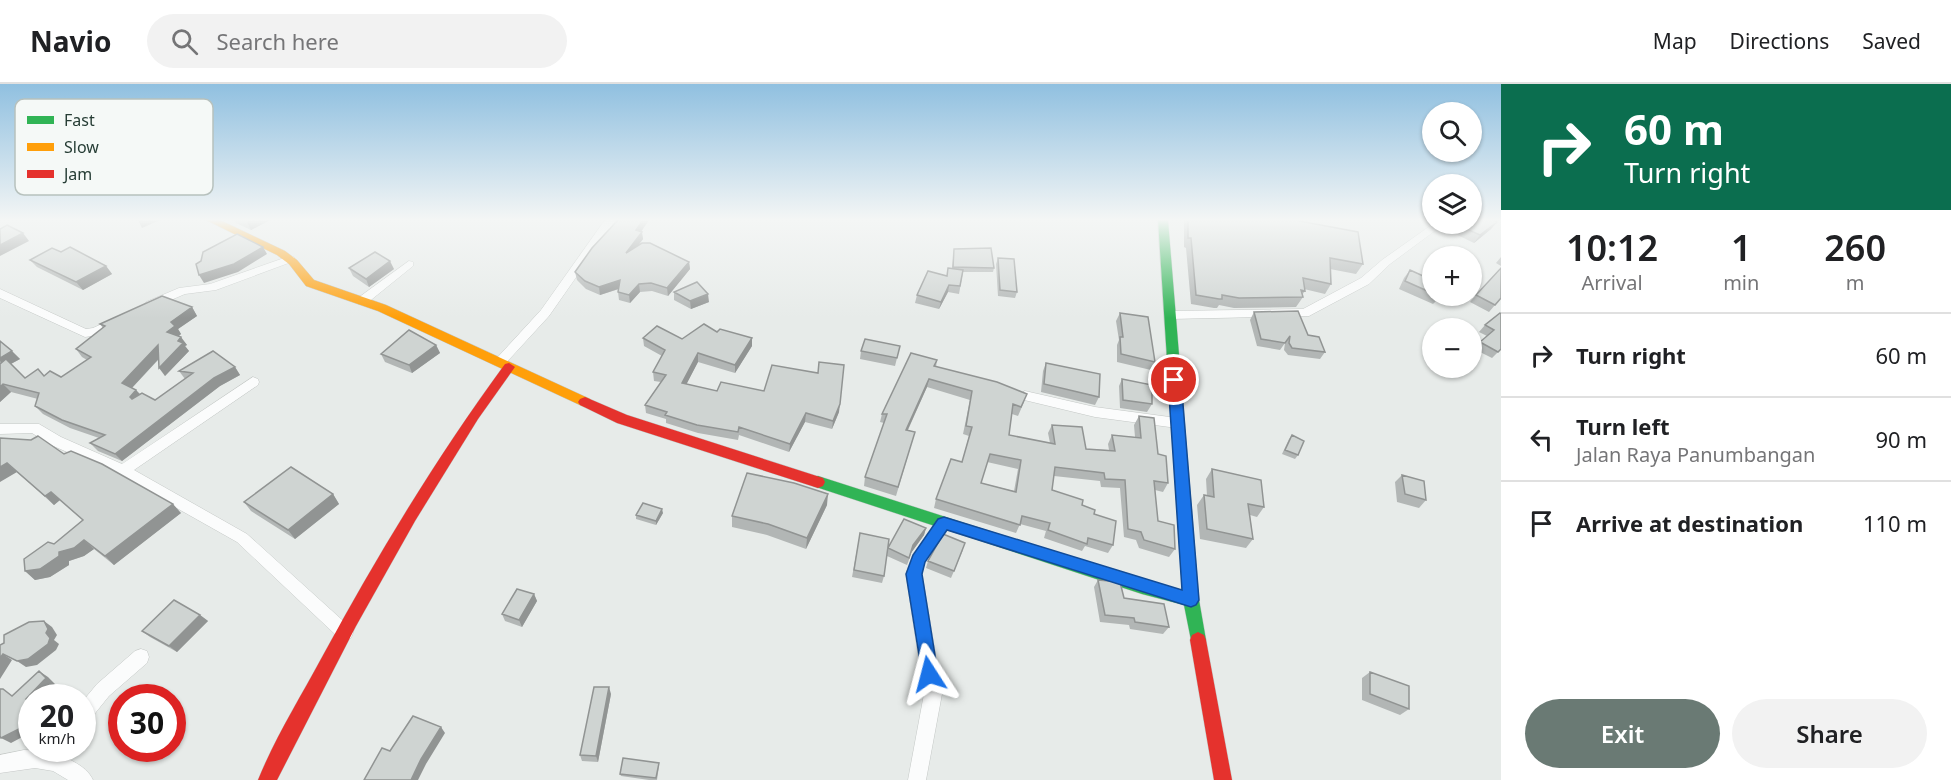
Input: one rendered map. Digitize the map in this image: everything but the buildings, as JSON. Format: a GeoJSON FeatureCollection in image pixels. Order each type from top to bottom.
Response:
{"type":"FeatureCollection","features":[{"type":"Feature","properties":{"kind":"street"},"geometry":{"type":"LineString","coordinates":[[277,252],[290,259],[310,283],[362,302],[621,419],[1191,600]]}},
{"type":"Feature","properties":{"kind":"street"},"geometry":{"type":"LineString","coordinates":[[267,780],[408,510],[488,393],[504,365],[588,252]]}},
{"type":"Feature","properties":{"kind":"street"},"geometry":{"type":"LineString","coordinates":[[1165,252],[1191,600],[1222,780]]}},
{"type":"Feature","properties":{"kind":"street"},"geometry":{"type":"LineString","coordinates":[[1170,315],[1305,313],[1365,281],[1399,252]]}},
{"type":"Feature","properties":{"kind":"street"},"geometry":{"type":"LineString","coordinates":[[0,292],[85,333],[95,332],[183,291],[212,287],[290,259]]}},
{"type":"Feature","properties":{"kind":"street"},"geometry":{"type":"LineString","coordinates":[[362,302],[409,264]]}},
{"type":"Feature","properties":{"kind":"street"},"geometry":{"type":"LineString","coordinates":[[122,471],[253,382]]}},
{"type":"Feature","properties":{"kind":"street"},"geometry":{"type":"LineString","coordinates":[[1025,396],[1095,412],[1177,423]]}},
{"type":"Feature","properties":{"kind":"street"},"geometry":{"type":"LineString","coordinates":[[0,429],[34,428],[56,441],[122,471],[242,538],[345,633]]}},
{"type":"Feature","properties":{"kind":"street"},"geometry":{"type":"LineString","coordinates":[[917,780],[933,694],[914,574],[918,559],[944,523]]}},
{"type":"Feature","properties":{"kind":"street"},"geometry":{"type":"LineString","coordinates":[[96,699],[141,657]]}},
{"type":"Feature","properties":{"kind":"street"},"geometry":{"type":"LineString","coordinates":[[0,764],[18,760]]}},
{"type":"Feature","properties":{"kind":"street"},"geometry":{"type":"LineString","coordinates":[[61,762],[84,780]]}},
{"type":"Feature","properties":{"kind":"traffic: fast"},"geometry":{"type":"LineString","coordinates":[[1165,252],[1191,600],[1198,640]]}},
{"type":"Feature","properties":{"kind":"traffic: fast"},"geometry":{"type":"LineString","coordinates":[[818,482],[1142,587],[1191,600]]}},
{"type":"Feature","properties":{"kind":"traffic: slow"},"geometry":{"type":"LineString","coordinates":[[280,252],[293,262],[310,283],[382,308],[585,402]]}},
{"type":"Feature","properties":{"kind":"traffic: jam"},"geometry":{"type":"LineString","coordinates":[[267,780],[409,516],[509,367]]}},
{"type":"Feature","properties":{"kind":"traffic: jam"},"geometry":{"type":"LineString","coordinates":[[585,402],[622,419],[818,482]]}},
{"type":"Feature","properties":{"kind":"traffic: jam"},"geometry":{"type":"LineString","coordinates":[[1198,640],[1223,780]]}},
{"type":"Feature","properties":{"kind":"route"},"geometry":{"type":"LineString","coordinates":[[929,674],[914,574],[918,559],[944,523],[1142,587],[1191,600],[1174,380]]}}]}
